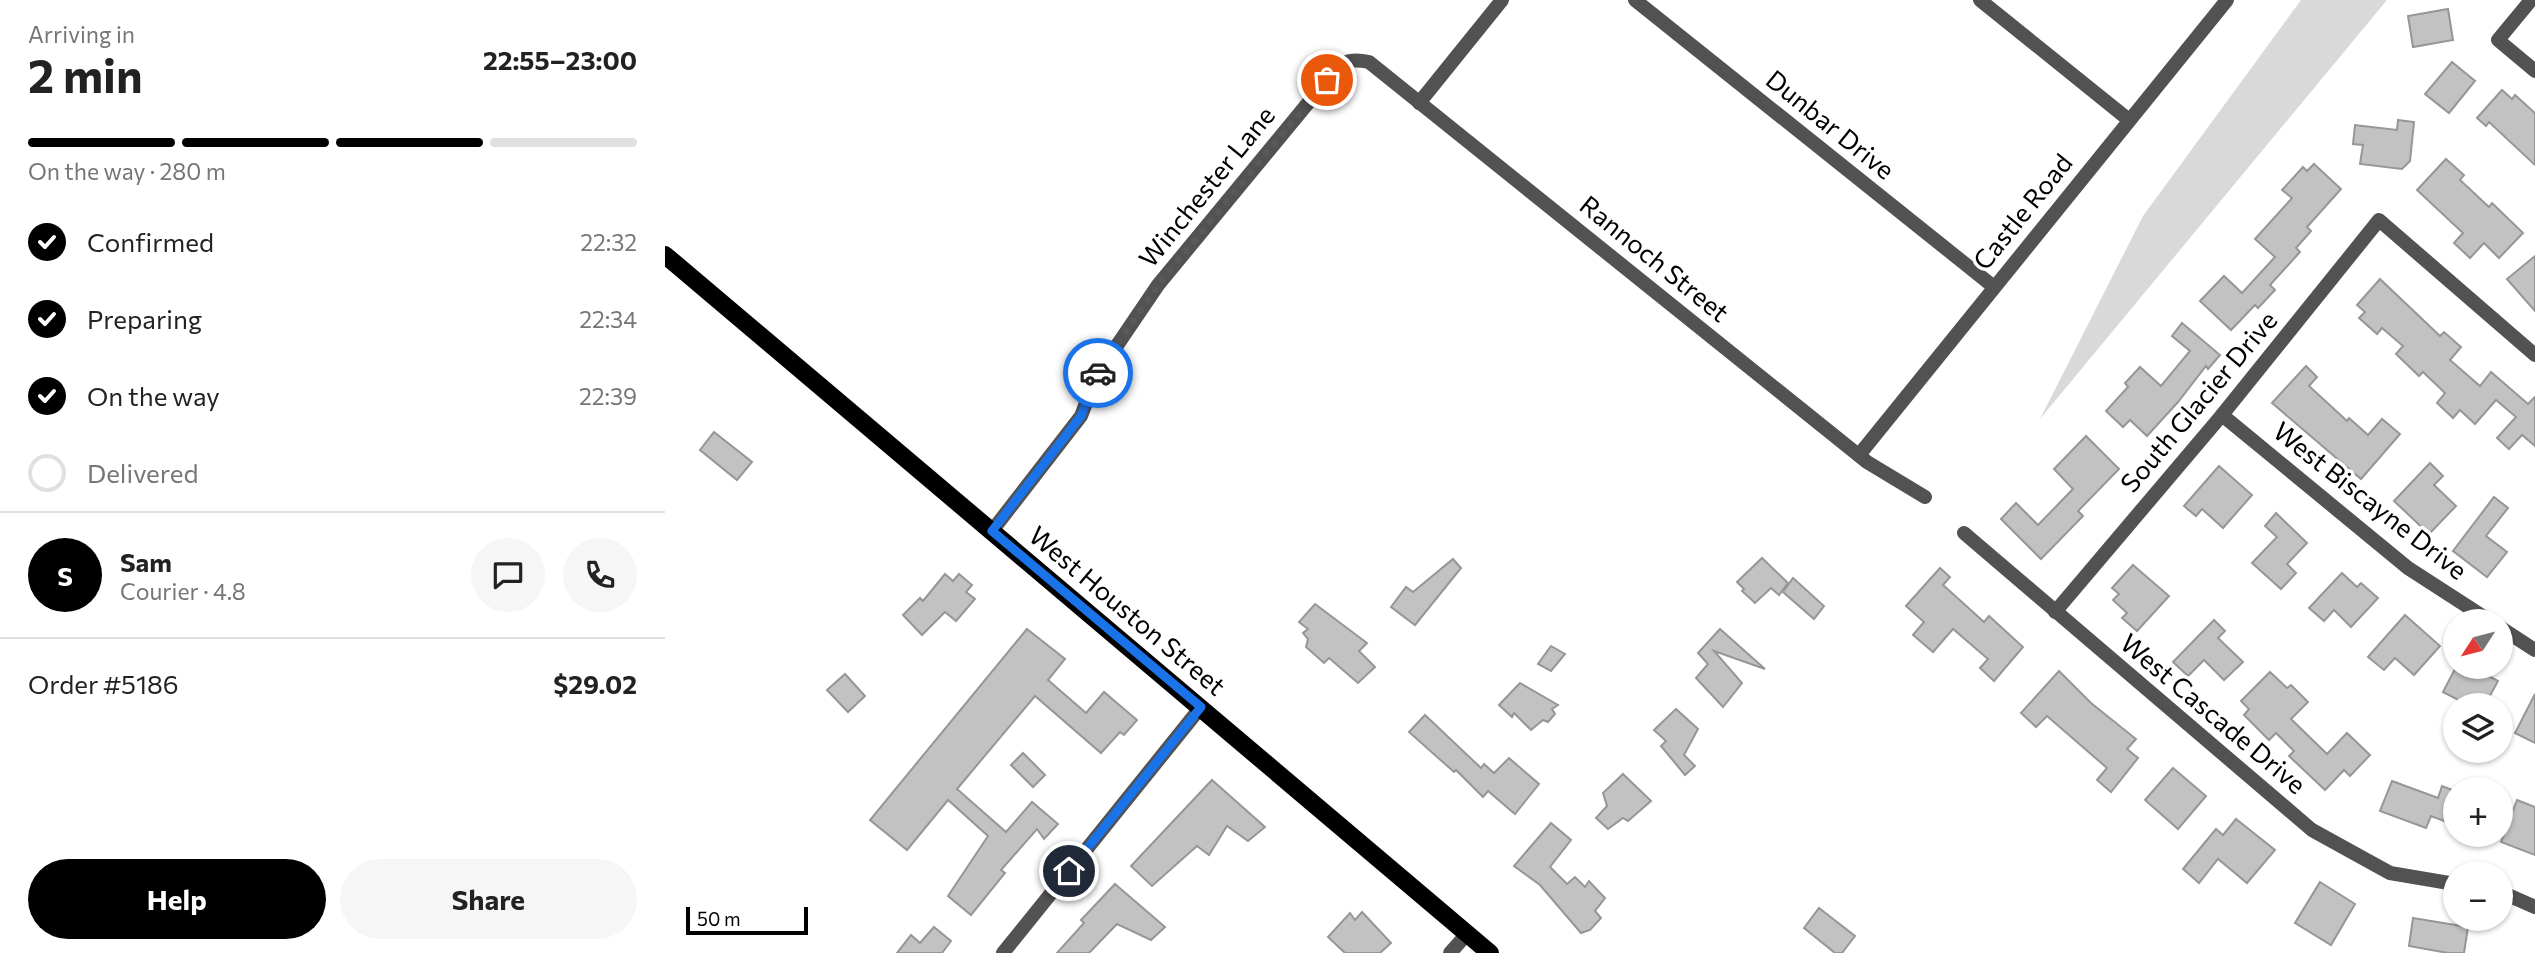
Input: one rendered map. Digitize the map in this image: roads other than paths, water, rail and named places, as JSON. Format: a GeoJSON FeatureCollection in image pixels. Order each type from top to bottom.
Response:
{"type":"FeatureCollection","features":[{"type":"Feature","properties":{"kind":"main road","name":"West Houston Street"},"geometry":{"type":"LineString","coordinates":[[665,254],[1490,953]]}},
{"type":"Feature","properties":{"kind":"street"},"geometry":{"type":"LineString","coordinates":[[1419,103],[1502,0]]}},
{"type":"Feature","properties":{"kind":"street","name":"Dunbar Drive"},"geometry":{"type":"LineString","coordinates":[[1635,0],[1994,288]]}},
{"type":"Feature","properties":{"kind":"street"},"geometry":{"type":"LineString","coordinates":[[1980,0],[2129,120]]}},
{"type":"Feature","properties":{"kind":"street","name":"Castle Road"},"geometry":{"type":"LineString","coordinates":[[1860,455],[2227,0]]}},
{"type":"Feature","properties":{"kind":"street"},"geometry":{"type":"LineString","coordinates":[[2531,0],[2498,40],[2535,71]]}},
{"type":"Feature","properties":{"kind":"street","name":"Rannoch Street"},"geometry":{"type":"LineString","coordinates":[[1354,59],[1369,62],[1860,455],[1924,497]]}},
{"type":"Feature","properties":{"kind":"street","name":"Winchester Lane"},"geometry":{"type":"LineString","coordinates":[[992,531],[1081,416],[1097,375],[1158,285],[1327,80],[1341,64],[1354,59]]}},
{"type":"Feature","properties":{"kind":"street","name":"South Glacier Drive"},"geometry":{"type":"LineString","coordinates":[[2055,612],[2222,415],[2379,220],[2535,355]]}},
{"type":"Feature","properties":{"kind":"street","name":"West Biscayne Drive"},"geometry":{"type":"LineString","coordinates":[[2222,415],[2408,568],[2471,609]]}},
{"type":"Feature","properties":{"kind":"street","name":"West Cascade Drive"},"geometry":{"type":"LineString","coordinates":[[1964,533],[2312,830],[2390,873],[2443,882]]}},
{"type":"Feature","properties":{"kind":"street"},"geometry":{"type":"LineString","coordinates":[[2513,636],[2535,650]]}},
{"type":"Feature","properties":{"kind":"street"},"geometry":{"type":"LineString","coordinates":[[1003,953],[1201,707]]}},
{"type":"Feature","properties":{"kind":"street"},"geometry":{"type":"LineString","coordinates":[[2513,897],[2535,907]]}},
{"type":"Feature","properties":{"kind":"street"},"geometry":{"type":"LineString","coordinates":[[1450,953],[1467,934]]}}]}
